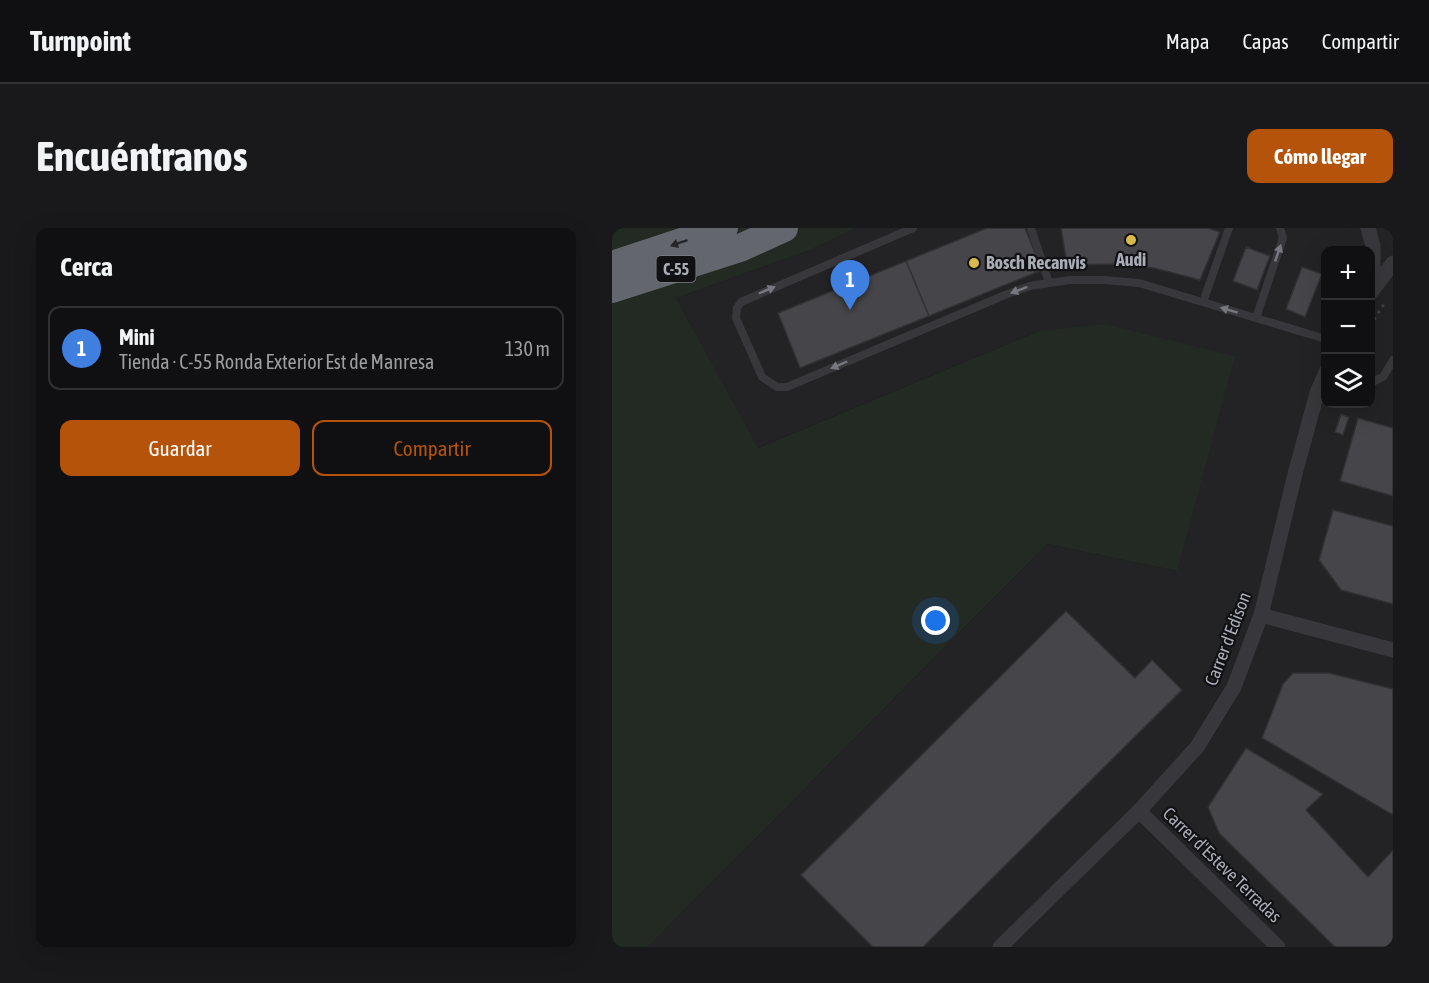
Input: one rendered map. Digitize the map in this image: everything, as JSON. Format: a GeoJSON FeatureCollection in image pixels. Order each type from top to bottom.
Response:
{"type":"FeatureCollection","features":[{"type":"Feature","properties":{"kind":"highway","name":"C-55"},"geometry":{"type":"LineString","coordinates":[[612,265],[784,228]]}},
{"type":"Feature","properties":{"kind":"highway","name":"C-55"},"geometry":{"type":"LineString","coordinates":[[612,289],[732,238]]}},
{"type":"Feature","properties":{"kind":"street"},"geometry":{"type":"LineString","coordinates":[[1368,228],[1373,246]]}},
{"type":"Feature","properties":{"kind":"street"},"geometry":{"type":"LineString","coordinates":[[1375,286],[1393,263]]}},
{"type":"Feature","properties":{"kind":"street","name":"Carrer d'Edison"},"geometry":{"type":"LineString","coordinates":[[1000,947],[1139,811],[1197,747],[1234,687],[1261,615],[1295,474],[1321,384]]}},
{"type":"Feature","properties":{"kind":"street"},"geometry":{"type":"LineString","coordinates":[[1261,615],[1393,650]]}},
{"type":"Feature","properties":{"kind":"street","name":"Carrer d'Esteve Terradas"},"geometry":{"type":"LineString","coordinates":[[1139,811],[1278,947]]}},
{"type":"Feature","properties":{"kind":"lane"},"geometry":{"type":"LineString","coordinates":[[913,228],[741,302],[736,318],[762,377],[777,387],[787,387],[1005,295],[1030,286],[1069,280],[1104,280],[1138,284],[1321,338]]}},
{"type":"Feature","properties":{"kind":"lane"},"geometry":{"type":"LineString","coordinates":[[1030,228],[1049,283]]}},
{"type":"Feature","properties":{"kind":"lane"},"geometry":{"type":"LineString","coordinates":[[1203,302],[1229,228]]}},
{"type":"Feature","properties":{"kind":"lane"},"geometry":{"type":"LineString","coordinates":[[1256,318],[1283,238],[1280,228]]}},
{"type":"Feature","properties":{"kind":"lane"},"geometry":{"type":"LineString","coordinates":[[1375,381],[1383,377],[1393,360]]}},
{"type":"Feature","properties":{"kind":"path"},"geometry":{"type":"LineString","coordinates":[[1375,319],[1388,298]]}},
{"type":"Feature","properties":{"kind":"shaded area"},"geometry":{"type":"Polygon","coordinates":[[[612,228],[856,228],[810,250],[676,298],[758,448],[1039,331],[1105,324],[1235,356],[1177,571],[1047,544],[648,947],[612,947],[612,228]]]}},
{"type":"Feature","properties":{"kind":"shaded area"},"geometry":{"type":"Polygon","coordinates":[[[856,228],[1393,228],[1393,947],[648,947],[1047,544],[1177,571],[1039,331],[757,448],[676,298],[810,250],[856,228]]]}},
{"type":"Feature","properties":{"kind":"building"},"geometry":{"type":"Polygon","coordinates":[[[987,228],[1025,228],[1042,270],[929,316],[906,261],[987,228]]]}},
{"type":"Feature","properties":{"kind":"building"},"geometry":{"type":"Polygon","coordinates":[[[1061,228],[1207,228],[1220,232],[1200,280],[1154,268],[1116,264],[1067,265],[1061,228]]]}},
{"type":"Feature","properties":{"kind":"building"},"geometry":{"type":"Polygon","coordinates":[[[1246,247],[1270,256],[1257,290],[1233,281],[1246,247]]]}},
{"type":"Feature","properties":{"kind":"building"},"geometry":{"type":"Polygon","coordinates":[[[906,261],[929,316],[800,368],[778,313],[906,261]]]}},
{"type":"Feature","properties":{"kind":"building"},"geometry":{"type":"Polygon","coordinates":[[[1302,267],[1321,274],[1305,317],[1286,309],[1302,267]]]}},
{"type":"Feature","properties":{"kind":"building"},"geometry":{"type":"Polygon","coordinates":[[[1341,414],[1349,417],[1343,435],[1335,432],[1341,414]]]}},
{"type":"Feature","properties":{"kind":"building"},"geometry":{"type":"Polygon","coordinates":[[[1358,418],[1393,428],[1393,496],[1340,481],[1358,418]]]}},
{"type":"Feature","properties":{"kind":"building"},"geometry":{"type":"Polygon","coordinates":[[[1333,510],[1393,526],[1393,604],[1341,590],[1319,560],[1333,510]]]}},
{"type":"Feature","properties":{"kind":"building"},"geometry":{"type":"Polygon","coordinates":[[[1066,611],[1135,678],[1152,660],[1182,690],[923,947],[873,947],[801,875],[1066,611]]]}},
{"type":"Feature","properties":{"kind":"building"},"geometry":{"type":"Polygon","coordinates":[[[1293,673],[1329,673],[1393,689],[1393,815],[1262,738],[1283,684],[1293,673]]]}},
{"type":"Feature","properties":{"kind":"building"},"geometry":{"type":"Polygon","coordinates":[[[1246,748],[1323,794],[1306,810],[1368,877],[1393,850],[1393,947],[1335,947],[1219,833],[1208,807],[1246,748]]]}},
{"type":"Feature","properties":{"kind":"place","name":"Audi"},"geometry":{"type":"Point","coordinates":[1131,240]}},
{"type":"Feature","properties":{"kind":"place","name":"Bosch Recanvis"},"geometry":{"type":"Point","coordinates":[974,263]}},
{"type":"Feature","properties":{"kind":"place","name":"Mini"},"geometry":{"type":"Point","coordinates":[850,310]}}]}
